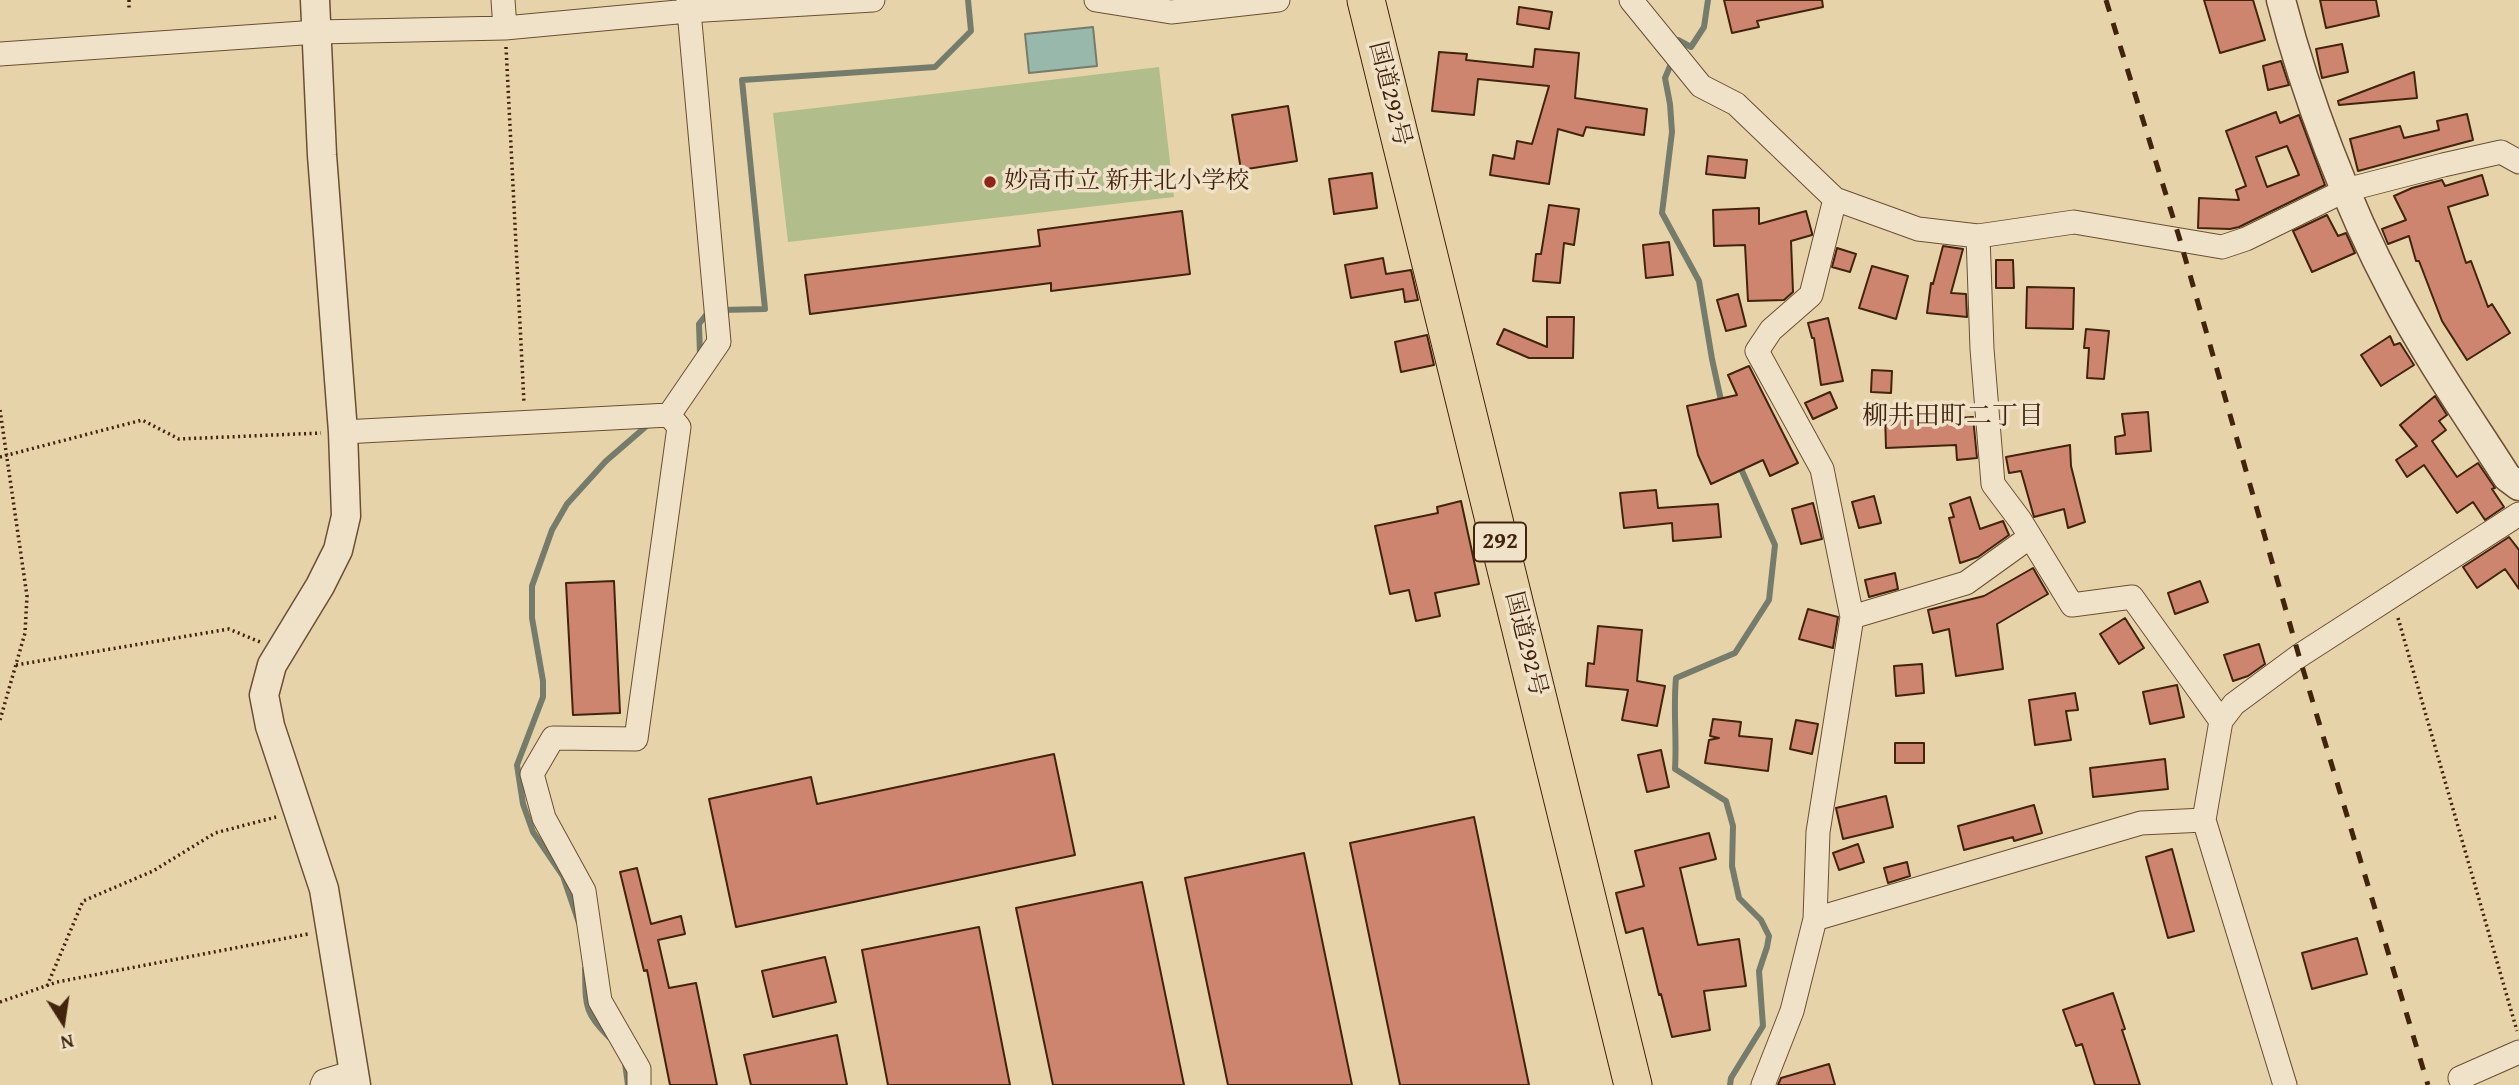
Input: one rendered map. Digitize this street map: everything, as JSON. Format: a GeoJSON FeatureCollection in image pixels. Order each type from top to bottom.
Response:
{"type":"FeatureCollection","features":[{"type":"Feature","properties":{"kind":"highway","name":"国道292号"},"geometry":{"type":"LineString","coordinates":[[1366,0],[1633,1085]]}},
{"type":"Feature","properties":{"kind":"street"},"geometry":{"type":"LineString","coordinates":[[315,0],[322,155],[343,432],[346,516],[338,550],[320,586],[272,665],[264,695],[270,726],[324,889],[355,1079],[324,1081],[322,1085]]}},
{"type":"Feature","properties":{"kind":"street"},"geometry":{"type":"LineString","coordinates":[[503,0],[505,28]]}},
{"type":"Feature","properties":{"kind":"street"},"geometry":{"type":"LineString","coordinates":[[0,54],[317,32],[505,28],[688,5],[873,0]]}},
{"type":"Feature","properties":{"kind":"street"},"geometry":{"type":"LineString","coordinates":[[1096,0],[1171,12],[1278,0]]}},
{"type":"Feature","properties":{"kind":"street"},"geometry":{"type":"LineString","coordinates":[[1631,0],[1701,86],[1736,104],[1835,200],[1918,229],[1978,236],[2074,222],[2222,247],[2246,239],[2346,191],[2501,152],[2519,162]]}},
{"type":"Feature","properties":{"kind":"street"},"geometry":{"type":"LineString","coordinates":[[2281,0],[2296,58],[2346,191],[2392,292],[2437,369],[2507,477],[2519,486]]}},
{"type":"Feature","properties":{"kind":"street"},"geometry":{"type":"LineString","coordinates":[[669,415],[719,342],[688,5]]}},
{"type":"Feature","properties":{"kind":"street"},"geometry":{"type":"LineString","coordinates":[[1763,1085],[1792,1011],[1815,919],[1818,832],[1852,617],[1822,469],[1757,351],[1771,330],[1811,295],[1835,200]]}},
{"type":"Feature","properties":{"kind":"street"},"geometry":{"type":"LineString","coordinates":[[1978,236],[1982,349],[1993,484],[2072,605],[2132,597],[2221,721]]}},
{"type":"Feature","properties":{"kind":"street"},"geometry":{"type":"LineString","coordinates":[[343,432],[669,415]]}},
{"type":"Feature","properties":{"kind":"street"},"geometry":{"type":"LineString","coordinates":[[639,1085],[639,1069],[600,1001],[584,891],[544,818],[532,774],[553,738],[636,739],[679,428],[669,415]]}},
{"type":"Feature","properties":{"kind":"street"},"geometry":{"type":"LineString","coordinates":[[2285,1085],[2204,820],[2221,721],[2234,704],[2299,656],[2519,514]]}},
{"type":"Feature","properties":{"kind":"street"},"geometry":{"type":"LineString","coordinates":[[1852,617],[1966,583],[2030,537]]}},
{"type":"Feature","properties":{"kind":"street"},"geometry":{"type":"LineString","coordinates":[[1815,919],[2141,823],[2204,820]]}},
{"type":"Feature","properties":{"kind":"street"},"geometry":{"type":"LineString","coordinates":[[2459,1078],[2519,1052]]}},
{"type":"Feature","properties":{"kind":"path"},"geometry":{"type":"LineString","coordinates":[[128,0],[129,11]]}},
{"type":"Feature","properties":{"kind":"path"},"geometry":{"type":"LineString","coordinates":[[505,28],[525,422]]}},
{"type":"Feature","properties":{"kind":"path"},"geometry":{"type":"LineString","coordinates":[[0,410],[27,596],[26,633],[0,720]]}},
{"type":"Feature","properties":{"kind":"path"},"geometry":{"type":"LineString","coordinates":[[0,457],[142,420],[179,439],[343,432]]}},
{"type":"Feature","properties":{"kind":"path"},"geometry":{"type":"LineString","coordinates":[[2391,596],[2519,1037]]}},
{"type":"Feature","properties":{"kind":"path"},"geometry":{"type":"LineString","coordinates":[[16,665],[229,629],[281,650]]}},
{"type":"Feature","properties":{"kind":"path"},"geometry":{"type":"LineString","coordinates":[[0,686],[8,691]]}},
{"type":"Feature","properties":{"kind":"path"},"geometry":{"type":"LineString","coordinates":[[47,986],[83,901],[153,871],[215,833],[284,814]]}},
{"type":"Feature","properties":{"kind":"path"},"geometry":{"type":"LineString","coordinates":[[0,1002],[47,986],[331,930]]}},
{"type":"Feature","properties":{"kind":"green space"},"geometry":{"type":"Polygon","coordinates":[[[1159,67],[1174,197],[788,242],[773,113],[1159,67]]]}},
{"type":"Feature","properties":{"kind":"shaded area"},"geometry":{"type":"Polygon","coordinates":[[[1093,27],[1097,66],[1029,73],[1025,34],[1093,27]]]}},
{"type":"Feature","properties":{"kind":"building"},"geometry":{"type":"Polygon","coordinates":[[[1724,0],[1822,0],[1823,7],[1757,21],[1759,27],[1732,33],[1724,0]]]}},
{"type":"Feature","properties":{"kind":"building"},"geometry":{"type":"Polygon","coordinates":[[[2204,0],[2253,0],[2265,40],[2220,53],[2204,0]]]}},
{"type":"Feature","properties":{"kind":"building"},"geometry":{"type":"Polygon","coordinates":[[[2320,0],[2376,0],[2379,16],[2326,28],[2320,0]]]}},
{"type":"Feature","properties":{"kind":"building"},"geometry":{"type":"Polygon","coordinates":[[[1519,7],[1552,12],[1549,29],[1517,24],[1519,7]]]}},
{"type":"Feature","properties":{"kind":"building"},"geometry":{"type":"Polygon","coordinates":[[[2342,44],[2348,72],[2322,78],[2316,49],[2342,44]]]}},
{"type":"Feature","properties":{"kind":"building"},"geometry":{"type":"Polygon","coordinates":[[[1535,49],[1579,53],[1575,98],[1647,109],[1644,135],[1586,127],[1583,136],[1558,129],[1549,184],[1490,175],[1493,155],[1514,159],[1517,141],[1532,144],[1549,86],[1478,79],[1474,115],[1432,111],[1439,52],[1467,54],[1466,60],[1533,67],[1535,49]]]}},
{"type":"Feature","properties":{"kind":"building"},"geometry":{"type":"Polygon","coordinates":[[[2281,61],[2289,85],[2268,90],[2263,66],[2281,61]]]}},
{"type":"Feature","properties":{"kind":"building"},"geometry":{"type":"Polygon","coordinates":[[[2414,72],[2417,98],[2339,105],[2338,101],[2414,72]]]}},
{"type":"Feature","properties":{"kind":"building"},"geometry":{"type":"Polygon","coordinates":[[[1288,106],[1297,161],[1241,170],[1232,115],[1288,106]]]}},
{"type":"Feature","properties":{"kind":"building"},"geometry":{"type":"Polygon","coordinates":[[[2276,112],[2280,123],[2299,115],[2325,185],[2239,227],[2198,228],[2199,198],[2239,200],[2236,190],[2246,186],[2226,131],[2276,112]],[[2287,146],[2256,157],[2267,187],[2299,175],[2287,146]]]}},
{"type":"Feature","properties":{"kind":"building"},"geometry":{"type":"Polygon","coordinates":[[[2467,114],[2473,140],[2358,171],[2350,139],[2400,126],[2404,138],[2439,130],[2437,121],[2467,114]]]}},
{"type":"Feature","properties":{"kind":"building"},"geometry":{"type":"Polygon","coordinates":[[[1708,156],[1747,160],[1745,178],[1706,174],[1708,156]]]}},
{"type":"Feature","properties":{"kind":"building"},"geometry":{"type":"Polygon","coordinates":[[[1372,173],[1377,208],[1334,214],[1329,179],[1372,173]]]}},
{"type":"Feature","properties":{"kind":"building"},"geometry":{"type":"Polygon","coordinates":[[[2482,175],[2488,195],[2448,207],[2466,263],[2471,261],[2488,307],[2492,304],[2510,333],[2467,360],[2442,321],[2419,261],[2416,261],[2409,236],[2388,244],[2382,229],[2406,220],[2394,196],[2442,180],[2445,186],[2482,175]]]}},
{"type":"Feature","properties":{"kind":"building"},"geometry":{"type":"Polygon","coordinates":[[[1549,205],[1579,209],[1574,245],[1564,243],[1560,283],[1533,281],[1536,254],[1541,254],[1549,205]]]}},
{"type":"Feature","properties":{"kind":"building"},"geometry":{"type":"Polygon","coordinates":[[[1759,208],[1759,224],[1806,211],[1812,233],[1791,241],[1793,292],[1784,300],[1748,301],[1745,245],[1714,246],[1713,210],[1759,208]]]}},
{"type":"Feature","properties":{"kind":"building"},"geometry":{"type":"Polygon","coordinates":[[[1182,211],[1190,274],[1051,291],[1051,283],[810,314],[805,275],[1040,246],[1038,230],[1182,211]]]}},
{"type":"Feature","properties":{"kind":"building"},"geometry":{"type":"Polygon","coordinates":[[[2327,215],[2338,236],[2346,233],[2355,253],[2312,272],[2293,231],[2327,215]]]}},
{"type":"Feature","properties":{"kind":"building"},"geometry":{"type":"Polygon","coordinates":[[[1669,242],[1673,275],[1646,278],[1643,245],[1669,242]]]}},
{"type":"Feature","properties":{"kind":"building"},"geometry":{"type":"Polygon","coordinates":[[[1943,246],[1963,249],[1951,293],[1966,294],[1967,317],[1927,313],[1931,283],[1933,284],[1943,246]]]}},
{"type":"Feature","properties":{"kind":"building"},"geometry":{"type":"Polygon","coordinates":[[[1837,248],[1856,254],[1850,272],[1832,267],[1837,248]]]}},
{"type":"Feature","properties":{"kind":"building"},"geometry":{"type":"Polygon","coordinates":[[[1383,258],[1386,274],[1411,270],[1418,300],[1405,302],[1403,289],[1351,298],[1345,265],[1383,258]]]}},
{"type":"Feature","properties":{"kind":"building"},"geometry":{"type":"Polygon","coordinates":[[[1996,260],[2013,260],[2014,288],[1996,288],[1996,260]]]}},
{"type":"Feature","properties":{"kind":"building"},"geometry":{"type":"Polygon","coordinates":[[[1872,266],[1908,276],[1896,319],[1859,308],[1872,266]]]}},
{"type":"Feature","properties":{"kind":"building"},"geometry":{"type":"Polygon","coordinates":[[[2027,287],[2074,288],[2073,329],[2026,328],[2027,287]]]}},
{"type":"Feature","properties":{"kind":"building"},"geometry":{"type":"Polygon","coordinates":[[[1738,294],[1746,326],[1726,331],[1717,300],[1738,294]]]}},
{"type":"Feature","properties":{"kind":"building"},"geometry":{"type":"Polygon","coordinates":[[[1547,317],[1574,317],[1573,358],[1529,358],[1497,344],[1504,329],[1547,347],[1547,317]]]}},
{"type":"Feature","properties":{"kind":"building"},"geometry":{"type":"Polygon","coordinates":[[[1828,318],[1843,381],[1821,385],[1814,338],[1808,323],[1828,318]]]}},
{"type":"Feature","properties":{"kind":"building"},"geometry":{"type":"Polygon","coordinates":[[[2086,329],[2109,331],[2104,379],[2087,378],[2089,348],[2084,348],[2086,329]]]}},
{"type":"Feature","properties":{"kind":"building"},"geometry":{"type":"Polygon","coordinates":[[[1427,335],[1434,365],[1401,372],[1395,342],[1427,335]]]}},
{"type":"Feature","properties":{"kind":"building"},"geometry":{"type":"Polygon","coordinates":[[[2390,336],[2394,345],[2400,343],[2414,365],[2381,386],[2361,355],[2390,336]]]}},
{"type":"Feature","properties":{"kind":"building"},"geometry":{"type":"Polygon","coordinates":[[[1749,366],[1798,463],[1770,476],[1763,460],[1711,484],[1698,455],[1687,406],[1737,395],[1728,375],[1749,366]]]}},
{"type":"Feature","properties":{"kind":"building"},"geometry":{"type":"Polygon","coordinates":[[[1872,370],[1892,371],[1891,393],[1871,392],[1872,370]]]}},
{"type":"Feature","properties":{"kind":"building"},"geometry":{"type":"Polygon","coordinates":[[[1830,392],[1837,408],[1813,419],[1805,403],[1830,392]]]}},
{"type":"Feature","properties":{"kind":"building"},"geometry":{"type":"Polygon","coordinates":[[[2435,396],[2447,415],[2439,421],[2446,430],[2432,441],[2457,477],[2478,463],[2504,507],[2485,520],[2473,502],[2457,513],[2424,465],[2407,477],[2396,460],[2417,446],[2400,425],[2435,396]]]}},
{"type":"Feature","properties":{"kind":"building"},"geometry":{"type":"Polygon","coordinates":[[[1941,412],[1942,419],[1973,417],[1977,458],[1957,460],[1956,445],[1886,448],[1885,414],[1941,412]]]}},
{"type":"Feature","properties":{"kind":"building"},"geometry":{"type":"Polygon","coordinates":[[[2148,412],[2151,451],[2116,454],[2115,437],[2125,435],[2122,414],[2148,412]]]}},
{"type":"Feature","properties":{"kind":"building"},"geometry":{"type":"Polygon","coordinates":[[[2070,445],[2071,466],[2085,522],[2068,528],[2064,509],[2034,517],[2021,471],[2009,473],[2006,457],[2070,445]]]}},
{"type":"Feature","properties":{"kind":"building"},"geometry":{"type":"Polygon","coordinates":[[[1656,490],[1658,508],[1718,504],[1721,537],[1673,541],[1672,523],[1624,528],[1620,493],[1656,490]]]}},
{"type":"Feature","properties":{"kind":"building"},"geometry":{"type":"Polygon","coordinates":[[[1874,496],[1881,523],[1859,528],[1852,502],[1874,496]]]}},
{"type":"Feature","properties":{"kind":"building"},"geometry":{"type":"Polygon","coordinates":[[[1970,497],[1980,529],[2003,521],[2009,535],[1978,557],[1960,563],[1949,518],[1954,517],[1950,504],[1970,497]]]}},
{"type":"Feature","properties":{"kind":"building"},"geometry":{"type":"Polygon","coordinates":[[[1461,501],[1479,584],[1435,593],[1440,616],[1416,621],[1409,590],[1390,594],[1375,526],[1438,513],[1437,507],[1461,501]]]}},
{"type":"Feature","properties":{"kind":"building"},"geometry":{"type":"Polygon","coordinates":[[[1813,503],[1822,539],[1801,544],[1792,509],[1813,503]]]}},
{"type":"Feature","properties":{"kind":"building"},"geometry":{"type":"Polygon","coordinates":[[[2509,537],[2519,550],[2519,589],[2505,569],[2477,588],[2463,567],[2509,537]]]}},
{"type":"Feature","properties":{"kind":"building"},"geometry":{"type":"Polygon","coordinates":[[[2033,568],[2048,594],[1997,624],[2003,669],[1956,676],[1949,629],[1933,633],[1928,610],[1984,596],[2033,568]]]}},
{"type":"Feature","properties":{"kind":"building"},"geometry":{"type":"Polygon","coordinates":[[[1895,573],[1898,589],[1869,597],[1865,580],[1895,573]]]}},
{"type":"Feature","properties":{"kind":"building"},"geometry":{"type":"Polygon","coordinates":[[[614,581],[620,713],[573,715],[566,583],[614,581]]]}},
{"type":"Feature","properties":{"kind":"building"},"geometry":{"type":"Polygon","coordinates":[[[2200,581],[2208,602],[2175,614],[2168,593],[2200,581]]]}},
{"type":"Feature","properties":{"kind":"building"},"geometry":{"type":"Polygon","coordinates":[[[1808,609],[1838,617],[1833,648],[1799,639],[1808,609]]]}},
{"type":"Feature","properties":{"kind":"building"},"geometry":{"type":"Polygon","coordinates":[[[2125,618],[2144,648],[2119,664],[2100,634],[2125,618]]]}},
{"type":"Feature","properties":{"kind":"building"},"geometry":{"type":"Polygon","coordinates":[[[1598,626],[1642,630],[1637,681],[1665,686],[1657,726],[1622,720],[1628,690],[1586,686],[1588,663],[1594,664],[1598,626]]]}},
{"type":"Feature","properties":{"kind":"building"},"geometry":{"type":"Polygon","coordinates":[[[2259,644],[2265,664],[2248,676],[2233,681],[2224,655],[2259,644]]]}},
{"type":"Feature","properties":{"kind":"building"},"geometry":{"type":"Polygon","coordinates":[[[1922,664],[1924,693],[1896,696],[1894,666],[1922,664]]]}},
{"type":"Feature","properties":{"kind":"building"},"geometry":{"type":"Polygon","coordinates":[[[2177,685],[2184,717],[2150,724],[2143,692],[2177,685]]]}},
{"type":"Feature","properties":{"kind":"building"},"geometry":{"type":"Polygon","coordinates":[[[2075,693],[2078,710],[2066,711],[2071,740],[2035,745],[2029,700],[2075,693]]]}},
{"type":"Feature","properties":{"kind":"building"},"geometry":{"type":"Polygon","coordinates":[[[1713,719],[1741,722],[1739,736],[1772,739],[1768,771],[1705,763],[1709,740],[1719,738],[1710,736],[1713,719]]]}},
{"type":"Feature","properties":{"kind":"building"},"geometry":{"type":"Polygon","coordinates":[[[1796,720],[1818,724],[1812,754],[1790,749],[1796,720]]]}},
{"type":"Feature","properties":{"kind":"building"},"geometry":{"type":"Polygon","coordinates":[[[1895,743],[1924,743],[1924,763],[1895,763],[1895,743]]]}},
{"type":"Feature","properties":{"kind":"building"},"geometry":{"type":"Polygon","coordinates":[[[1661,750],[1669,787],[1647,792],[1638,755],[1661,750]]]}},
{"type":"Feature","properties":{"kind":"building"},"geometry":{"type":"Polygon","coordinates":[[[1054,754],[1075,855],[736,927],[709,799],[811,777],[817,804],[1054,754]]]}},
{"type":"Feature","properties":{"kind":"building"},"geometry":{"type":"Polygon","coordinates":[[[2165,759],[2168,789],[2093,797],[2090,768],[2165,759]]]}},
{"type":"Feature","properties":{"kind":"building"},"geometry":{"type":"Polygon","coordinates":[[[1886,796],[1893,827],[1843,839],[1836,808],[1886,796]]]}},
{"type":"Feature","properties":{"kind":"building"},"geometry":{"type":"Polygon","coordinates":[[[2034,805],[2042,833],[2014,841],[2013,837],[1964,850],[1958,826],[2034,805]]]}},
{"type":"Feature","properties":{"kind":"building"},"geometry":{"type":"Polygon","coordinates":[[[1474,817],[1529,1085],[1400,1085],[1350,843],[1474,817]]]}},
{"type":"Feature","properties":{"kind":"building"},"geometry":{"type":"Polygon","coordinates":[[[1709,833],[1716,859],[1680,868],[1698,945],[1739,939],[1746,986],[1704,991],[1710,1030],[1672,1037],[1643,928],[1626,933],[1616,893],[1644,886],[1635,851],[1709,833]]]}},
{"type":"Feature","properties":{"kind":"building"},"geometry":{"type":"Polygon","coordinates":[[[1858,844],[1864,862],[1839,870],[1833,853],[1858,844]]]}},
{"type":"Feature","properties":{"kind":"building"},"geometry":{"type":"Polygon","coordinates":[[[2172,849],[2194,931],[2168,938],[2146,857],[2172,849]]]}},
{"type":"Feature","properties":{"kind":"building"},"geometry":{"type":"Polygon","coordinates":[[[1304,853],[1352,1085],[1228,1085],[1185,878],[1304,853]]]}},
{"type":"Feature","properties":{"kind":"building"},"geometry":{"type":"Polygon","coordinates":[[[1907,862],[1910,876],[1888,883],[1884,868],[1907,862]]]}},
{"type":"Feature","properties":{"kind":"building"},"geometry":{"type":"Polygon","coordinates":[[[637,868],[651,924],[681,916],[685,934],[658,940],[669,988],[696,983],[717,1085],[670,1085],[647,970],[644,971],[620,872],[637,868]]]}},
{"type":"Feature","properties":{"kind":"building"},"geometry":{"type":"Polygon","coordinates":[[[1142,882],[1184,1085],[1053,1085],[1016,908],[1142,882]]]}},
{"type":"Feature","properties":{"kind":"building"},"geometry":{"type":"Polygon","coordinates":[[[979,927],[1010,1085],[888,1085],[862,950],[979,927]]]}},
{"type":"Feature","properties":{"kind":"building"},"geometry":{"type":"Polygon","coordinates":[[[2357,938],[2367,974],[2312,989],[2302,953],[2357,938]]]}},
{"type":"Feature","properties":{"kind":"building"},"geometry":{"type":"Polygon","coordinates":[[[825,957],[836,1002],[773,1017],[762,971],[825,957]]]}},
{"type":"Feature","properties":{"kind":"building"},"geometry":{"type":"Polygon","coordinates":[[[2113,993],[2140,1085],[2095,1085],[2082,1044],[2076,1046],[2063,1010],[2113,993]]]}},
{"type":"Feature","properties":{"kind":"building"},"geometry":{"type":"Polygon","coordinates":[[[837,1035],[847,1085],[751,1085],[744,1055],[837,1035]]]}},
{"type":"Feature","properties":{"kind":"building"},"geometry":{"type":"Polygon","coordinates":[[[1829,1064],[1835,1085],[1778,1085],[1781,1078],[1829,1064]]]}},
{"type":"Feature","properties":{"kind":"waterway"},"geometry":{"type":"LineString","coordinates":[[722,310],[765,309],[742,80],[935,67],[971,31],[968,0]]}},
{"type":"Feature","properties":{"kind":"waterway"},"geometry":{"type":"LineString","coordinates":[[1676,45],[1678,40],[1691,47],[1704,27],[1708,0]]}},
{"type":"Feature","properties":{"kind":"waterway"},"geometry":{"type":"LineString","coordinates":[[1673,59],[1665,78],[1672,132],[1662,213],[1699,281],[1722,405]]}},
{"type":"Feature","properties":{"kind":"waterway"},"geometry":{"type":"LineString","coordinates":[[698,358],[699,324],[706,315],[712,313]]}},
{"type":"Feature","properties":{"kind":"waterway"},"geometry":{"type":"LineString","coordinates":[[579,923],[563,876],[533,832],[523,804],[517,765],[543,697],[543,681],[532,618],[532,586],[552,530],[567,504],[606,461],[650,423]]}},
{"type":"Feature","properties":{"kind":"waterway"},"geometry":{"type":"LineString","coordinates":[[1730,1085],[1731,1078],[1763,1026],[1759,971],[1769,936],[1761,920],[1739,898],[1732,866],[1733,826],[1726,801],[1675,769],[1675,701],[1676,678],[1735,653],[1769,600],[1775,545],[1738,462]]}},
{"type":"Feature","properties":{"kind":"waterway"},"geometry":{"type":"LineString","coordinates":[[585,969],[590,1014],[609,1037]]}},
{"type":"Feature","properties":{"kind":"waterway"},"geometry":{"type":"LineString","coordinates":[[625,1063],[628,1085]]}},
{"type":"Feature","properties":{"kind":"railway"},"geometry":{"type":"LineString","coordinates":[[2106,0],[2180,240],[2299,656],[2428,1085]]}},
{"type":"Feature","properties":{"kind":"place","name":"妙高市立 新井北小学校"},"geometry":{"type":"Point","coordinates":[990,182]}},
{"type":"Feature","properties":{"kind":"district","name":"柳井田町二丁目"},"geometry":{"type":"Point","coordinates":[1953,417]}}]}
